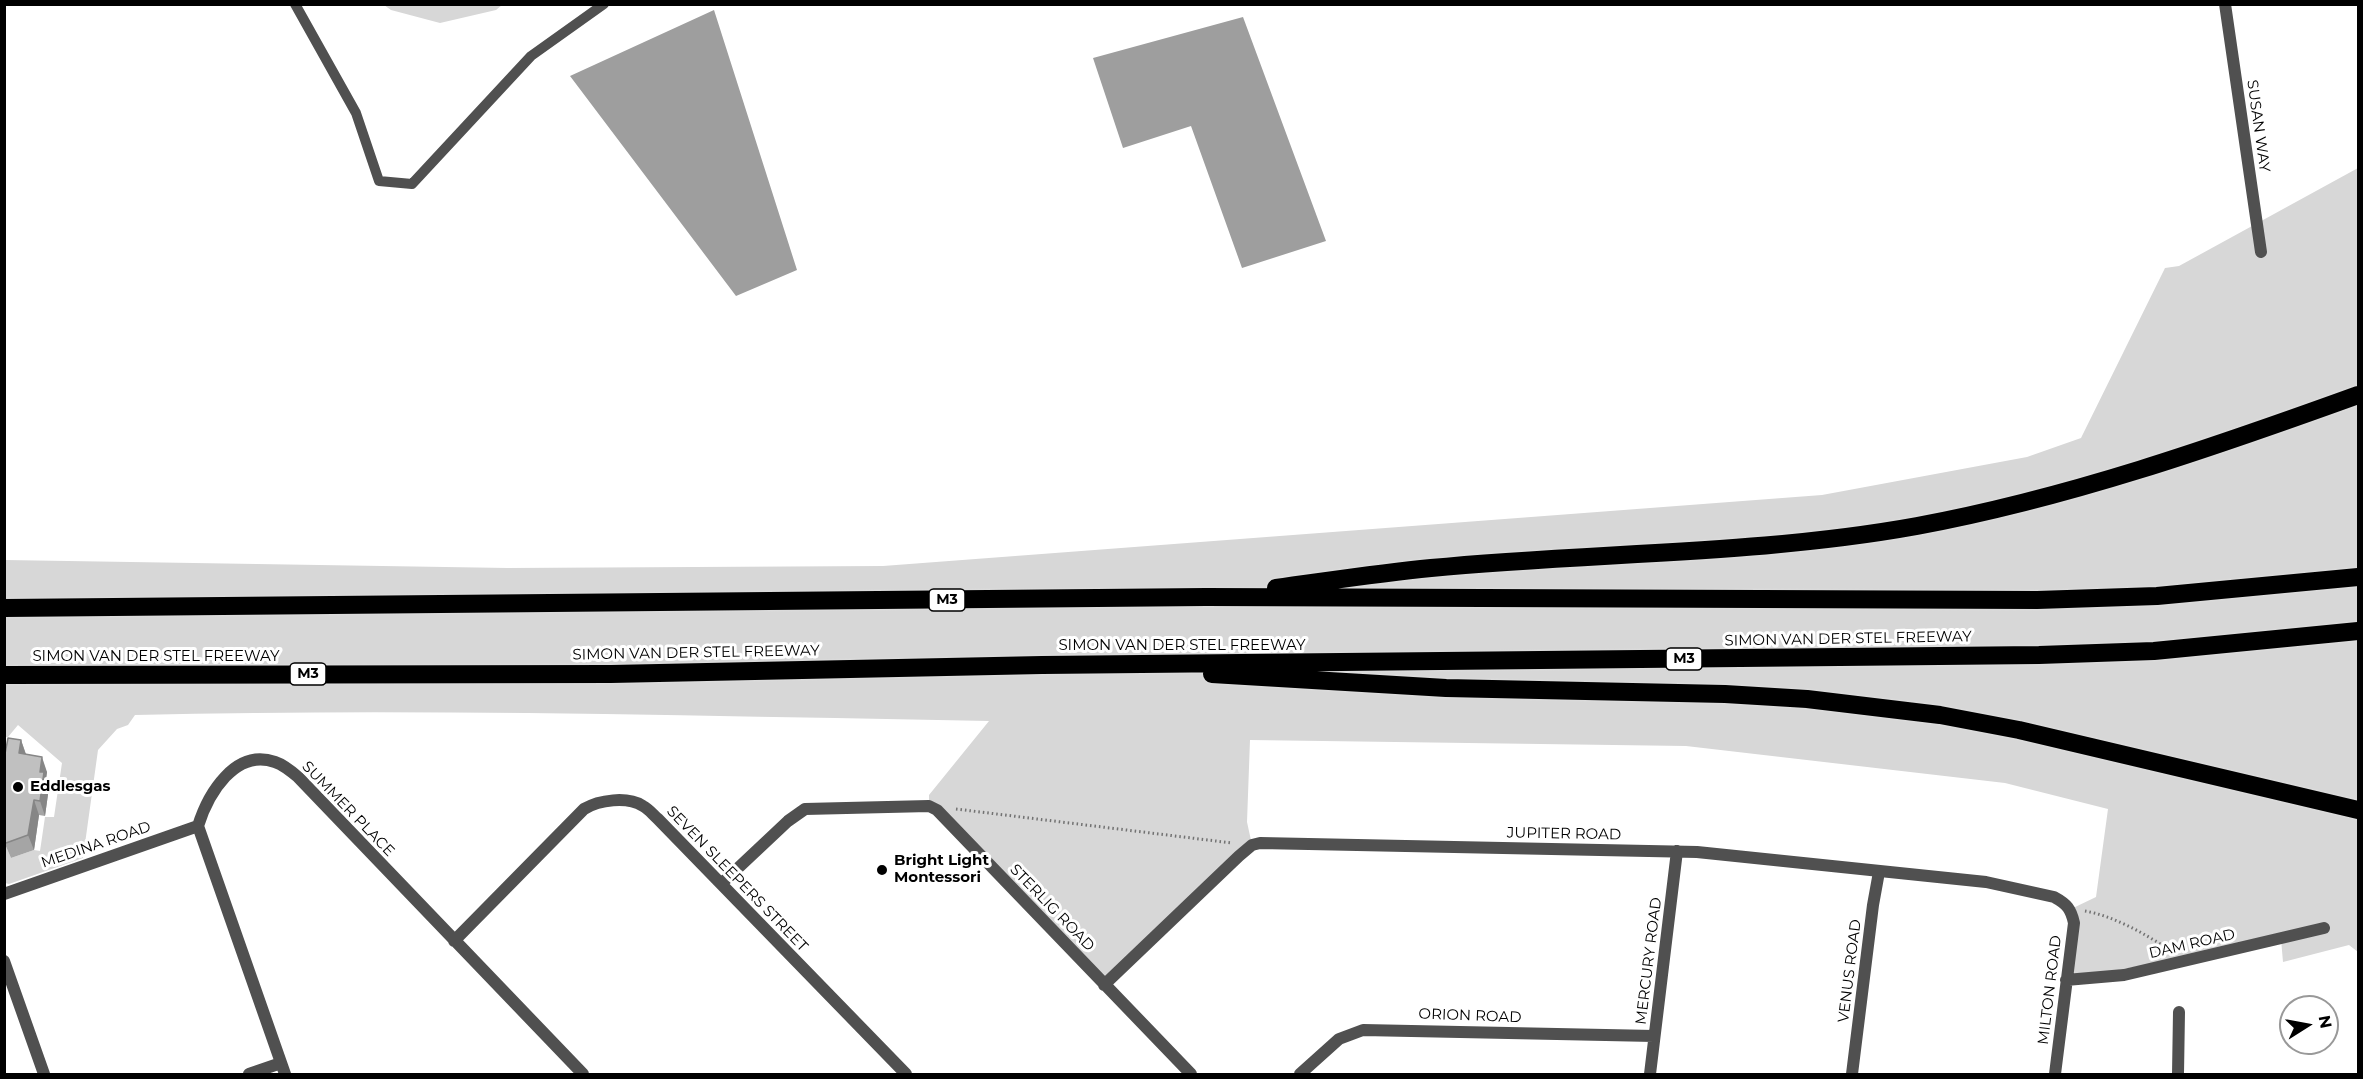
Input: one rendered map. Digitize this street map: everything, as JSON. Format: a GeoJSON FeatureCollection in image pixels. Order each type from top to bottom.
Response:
{"type":"FeatureCollection","features":[{"type":"Feature","properties":{"kind":"highway"},"geometry":{"type":"LineString","coordinates":[[1206,597],[1431,568],[1804,542],[1916,526],[2088,487],[2358,395]]}},
{"type":"Feature","properties":{"kind":"highway","name":"M3"},"geometry":{"type":"LineString","coordinates":[[4,608],[1206,597],[2037,600],[2157,596],[2358,577]]}},
{"type":"Feature","properties":{"kind":"highway","name":"SIMON VAN DER STEL FREEWAY"},"geometry":{"type":"LineString","coordinates":[[4,675],[611,674],[873,667],[2039,655],[2154,651],[2358,631]]}},
{"type":"Feature","properties":{"kind":"highway"},"geometry":{"type":"LineString","coordinates":[[1177,664],[1206,673],[1264,678],[1446,688],[1725,694],[1829,701],[1940,716],[2019,730],[2358,810]]}},
{"type":"Feature","properties":{"kind":"street","name":"SUSAN WAY"},"geometry":{"type":"LineString","coordinates":[[2225,4],[2260,252]]}},
{"type":"Feature","properties":{"kind":"street","name":"SUMMER PLACE"},"geometry":{"type":"LineString","coordinates":[[198,826],[204,807],[218,784],[238,766],[254,759],[272,761],[282,765],[298,777],[583,1074]]}},
{"type":"Feature","properties":{"kind":"street","name":"SEVEN SLEEPERS STREET"},"geometry":{"type":"LineString","coordinates":[[454,941],[584,809],[593,804],[608,801],[627,801],[642,805],[906,1074]]}},
{"type":"Feature","properties":{"kind":"street"},"geometry":{"type":"LineString","coordinates":[[721,884],[788,820],[805,809],[929,806]]}},
{"type":"Feature","properties":{"kind":"street","name":"STERLIG ROAD"},"geometry":{"type":"LineString","coordinates":[[929,806],[937,810],[1191,1074]]}},
{"type":"Feature","properties":{"kind":"street"},"geometry":{"type":"LineString","coordinates":[[198,826],[283,1069],[249,1074]]}},
{"type":"Feature","properties":{"kind":"street","name":"MEDINA ROAD"},"geometry":{"type":"LineString","coordinates":[[4,894],[198,826]]}},
{"type":"Feature","properties":{"kind":"street","name":"JUPITER ROAD"},"geometry":{"type":"LineString","coordinates":[[1252,845],[1279,842],[1677,851],[1986,882],[2054,897],[2071,909]]}},
{"type":"Feature","properties":{"kind":"street"},"geometry":{"type":"LineString","coordinates":[[1104,985],[1252,845]]}},
{"type":"Feature","properties":{"kind":"street","name":"MERCURY ROAD"},"geometry":{"type":"LineString","coordinates":[[1650,1074],[1677,851]]}},
{"type":"Feature","properties":{"kind":"street","name":"VENUS ROAD"},"geometry":{"type":"LineString","coordinates":[[1852,1074],[1879,872]]}},
{"type":"Feature","properties":{"kind":"street","name":"MILTON ROAD"},"geometry":{"type":"LineString","coordinates":[[2055,1074],[2074,923],[2071,909]]}},
{"type":"Feature","properties":{"kind":"street","name":"DAM ROAD"},"geometry":{"type":"LineString","coordinates":[[2066,980],[2124,975],[2324,928]]}},
{"type":"Feature","properties":{"kind":"street"},"geometry":{"type":"LineString","coordinates":[[4,961],[44,1074]]}},
{"type":"Feature","properties":{"kind":"street"},"geometry":{"type":"LineString","coordinates":[[2178,1074],[2179,1012]]}},
{"type":"Feature","properties":{"kind":"street","name":"ORION ROAD"},"geometry":{"type":"LineString","coordinates":[[1300,1074],[1339,1039],[1363,1029],[1654,1036]]}},
{"type":"Feature","properties":{"kind":"lane"},"geometry":{"type":"LineString","coordinates":[[295,4],[356,113],[379,181],[412,184],[531,56],[604,4]]}},
{"type":"Feature","properties":{"kind":"path"},"geometry":{"type":"LineString","coordinates":[[929,806],[1252,845]]}},
{"type":"Feature","properties":{"kind":"path"},"geometry":{"type":"LineString","coordinates":[[2071,909],[2098,914],[2154,940],[2175,954],[2175,964]]}},
{"type":"Feature","properties":{"kind":"shaded area"},"geometry":{"type":"Polygon","coordinates":[[[384,5],[502,5],[496,10],[440,23],[391,10],[384,5]]]}},
{"type":"Feature","properties":{"kind":"shaded area"},"geometry":{"type":"Polygon","coordinates":[[[714,10],[797,270],[736,296],[570,76],[714,10]]]}},
{"type":"Feature","properties":{"kind":"shaded area"},"geometry":{"type":"Polygon","coordinates":[[[1243,17],[1326,241],[1242,268],[1191,126],[1123,148],[1093,58],[1243,17]]]}},
{"type":"Feature","properties":{"kind":"shaded area"},"geometry":{"type":"Polygon","coordinates":[[[2358,168],[2358,952],[2349,945],[2283,962],[2281,939],[2066,980],[2071,909],[2096,897],[2108,809],[2005,783],[1686,746],[1250,740],[1247,822],[1252,845],[1104,985],[929,806],[929,795],[989,721],[348,712],[135,715],[128,725],[117,729],[98,750],[83,858],[9,884],[5,883],[4,842],[11,858],[34,850],[40,851],[45,817],[54,817],[62,763],[18,725],[8,737],[5,737],[5,560],[508,568],[883,566],[1822,495],[2027,457],[2081,438],[2165,268],[2179,266],[2358,168]]]}},
{"type":"Feature","properties":{"kind":"building"},"geometry":{"type":"Polygon","coordinates":[[[8,738],[21,740],[19,753],[42,757],[40,772],[44,772],[40,801],[34,800],[28,835],[6,843],[4,841],[4,759],[8,738]]]}},
{"type":"Feature","properties":{"kind":"place","name":"Eddlesgas"},"geometry":{"type":"Point","coordinates":[18,787]}},
{"type":"Feature","properties":{"kind":"place","name":"Bright Light Montessori"},"geometry":{"type":"Point","coordinates":[882,870]}}]}
